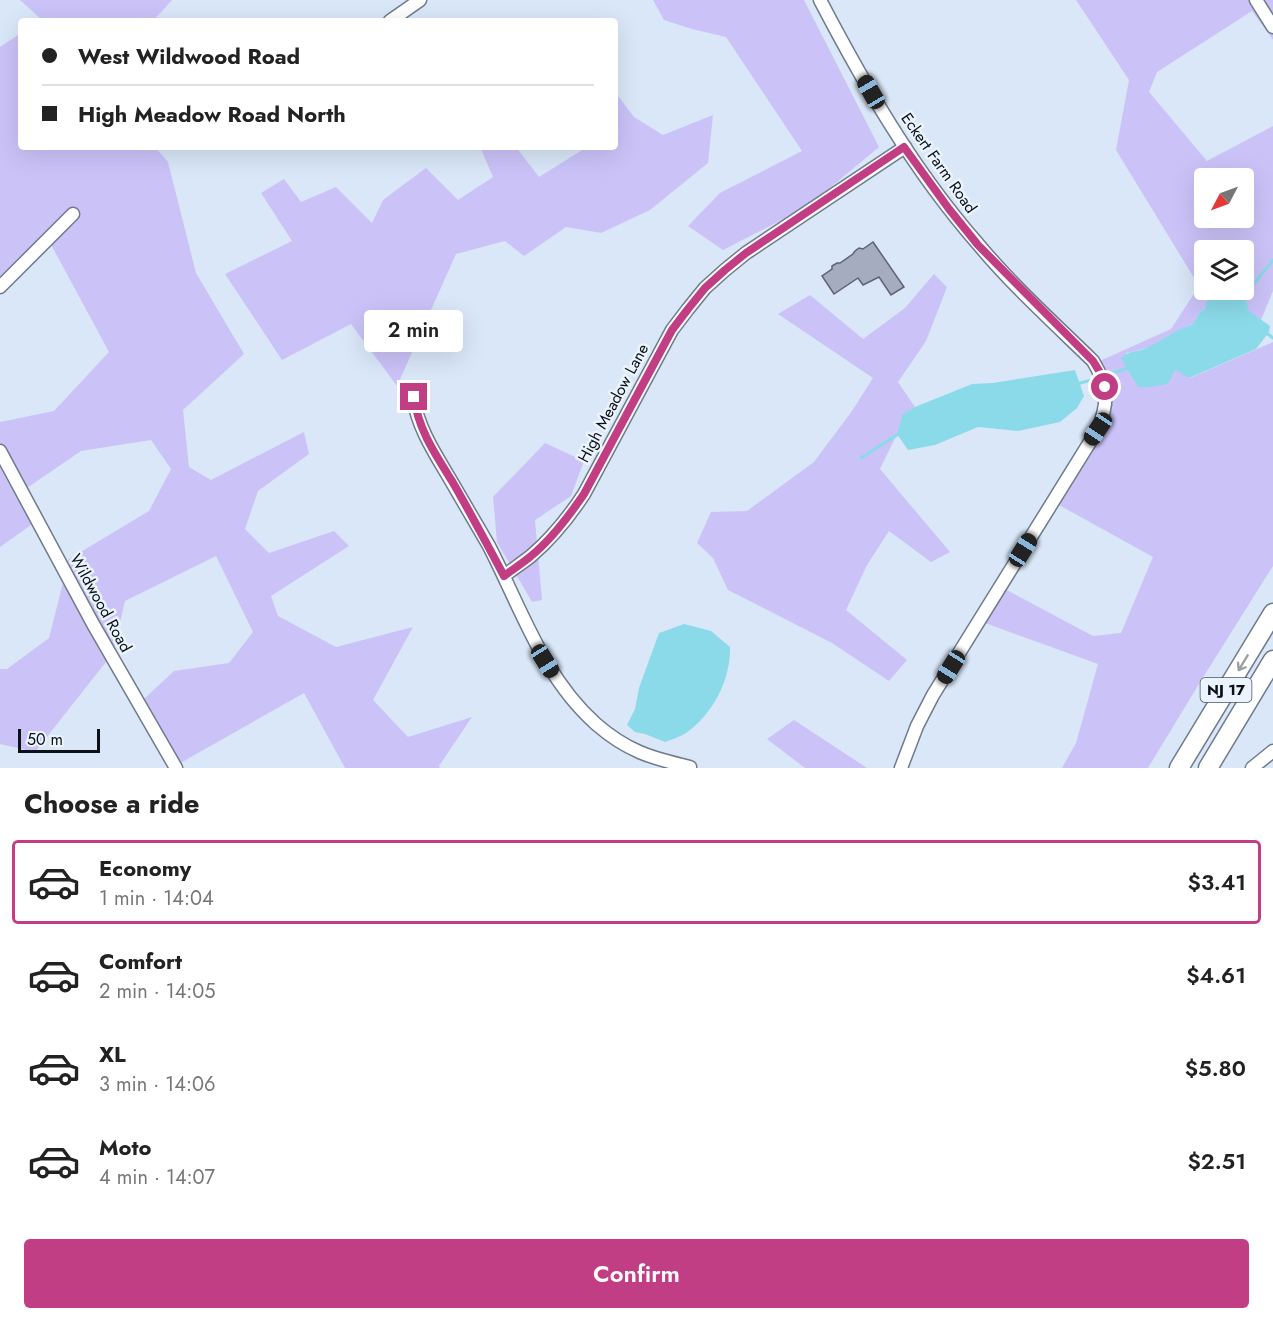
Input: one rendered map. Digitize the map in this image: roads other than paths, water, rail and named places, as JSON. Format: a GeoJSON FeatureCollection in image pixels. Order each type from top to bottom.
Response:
{"type":"FeatureCollection","features":[{"type":"Feature","properties":{"kind":"highway","name":"NJ 17"},"geometry":{"type":"LineString","coordinates":[[1179,768],[1273,613]]}},
{"type":"Feature","properties":{"kind":"highway","name":"NJ 17"},"geometry":{"type":"LineString","coordinates":[[1208,768],[1273,660]]}},
{"type":"Feature","properties":{"kind":"street"},"geometry":{"type":"LineString","coordinates":[[394,18],[420,0]]}},
{"type":"Feature","properties":{"kind":"street","name":"Eckert Farm Road"},"geometry":{"type":"LineString","coordinates":[[820,0],[904,147],[949,209],[978,245],[1093,361],[1101,374],[1105,387],[1104,415],[1098,429],[933,695],[917,726],[901,768]]}},
{"type":"Feature","properties":{"kind":"street"},"geometry":{"type":"LineString","coordinates":[[1256,0],[1273,27]]}},
{"type":"Feature","properties":{"kind":"street","name":"High Meadow Lane"},"geometry":{"type":"LineString","coordinates":[[504,576],[531,556],[553,535],[584,494],[665,341],[705,288],[746,253],[904,147]]}},
{"type":"Feature","properties":{"kind":"street"},"geometry":{"type":"LineString","coordinates":[[0,286],[73,214]]}},
{"type":"Feature","properties":{"kind":"street"},"geometry":{"type":"LineString","coordinates":[[414,397],[420,423],[428,443],[483,536],[545,661],[562,686],[596,724],[617,740],[635,751],[690,767]]}},
{"type":"Feature","properties":{"kind":"street","name":"Wildwood Road"},"geometry":{"type":"LineString","coordinates":[[0,451],[93,624],[176,768]]}},
{"type":"Feature","properties":{"kind":"street"},"geometry":{"type":"LineString","coordinates":[[1252,768],[1273,751]]}},
{"type":"Feature","properties":{"kind":"water"},"geometry":{"type":"Polygon","coordinates":[[[1208,300],[1246,300],[1249,311],[1270,326],[1269,332],[1256,349],[1189,378],[1175,370],[1168,384],[1139,387],[1121,358],[1193,324],[1200,312],[1205,309],[1208,300]]]}},
{"type":"Feature","properties":{"kind":"water"},"geometry":{"type":"Polygon","coordinates":[[[1075,370],[1084,396],[1077,408],[1060,422],[1018,431],[978,427],[935,445],[908,450],[897,434],[902,415],[915,407],[972,384],[993,383],[1075,370]]]}},
{"type":"Feature","properties":{"kind":"water"},"geometry":{"type":"Polygon","coordinates":[[[684,624],[711,631],[730,647],[730,659],[724,683],[712,706],[686,733],[665,742],[635,732],[627,725],[635,709],[639,688],[659,633],[684,624]]]}},
{"type":"Feature","properties":{"kind":"waterway"},"geometry":{"type":"LineString","coordinates":[[1254,284],[1273,260]]}},
{"type":"Feature","properties":{"kind":"waterway"},"geometry":{"type":"LineString","coordinates":[[1265,332],[1273,338]]}},
{"type":"Feature","properties":{"kind":"waterway"},"geometry":{"type":"LineString","coordinates":[[1109,374],[1131,367]]}},
{"type":"Feature","properties":{"kind":"waterway"},"geometry":{"type":"LineString","coordinates":[[1077,384],[1091,380]]}},
{"type":"Feature","properties":{"kind":"waterway"},"geometry":{"type":"LineString","coordinates":[[861,458],[900,433]]}}]}
